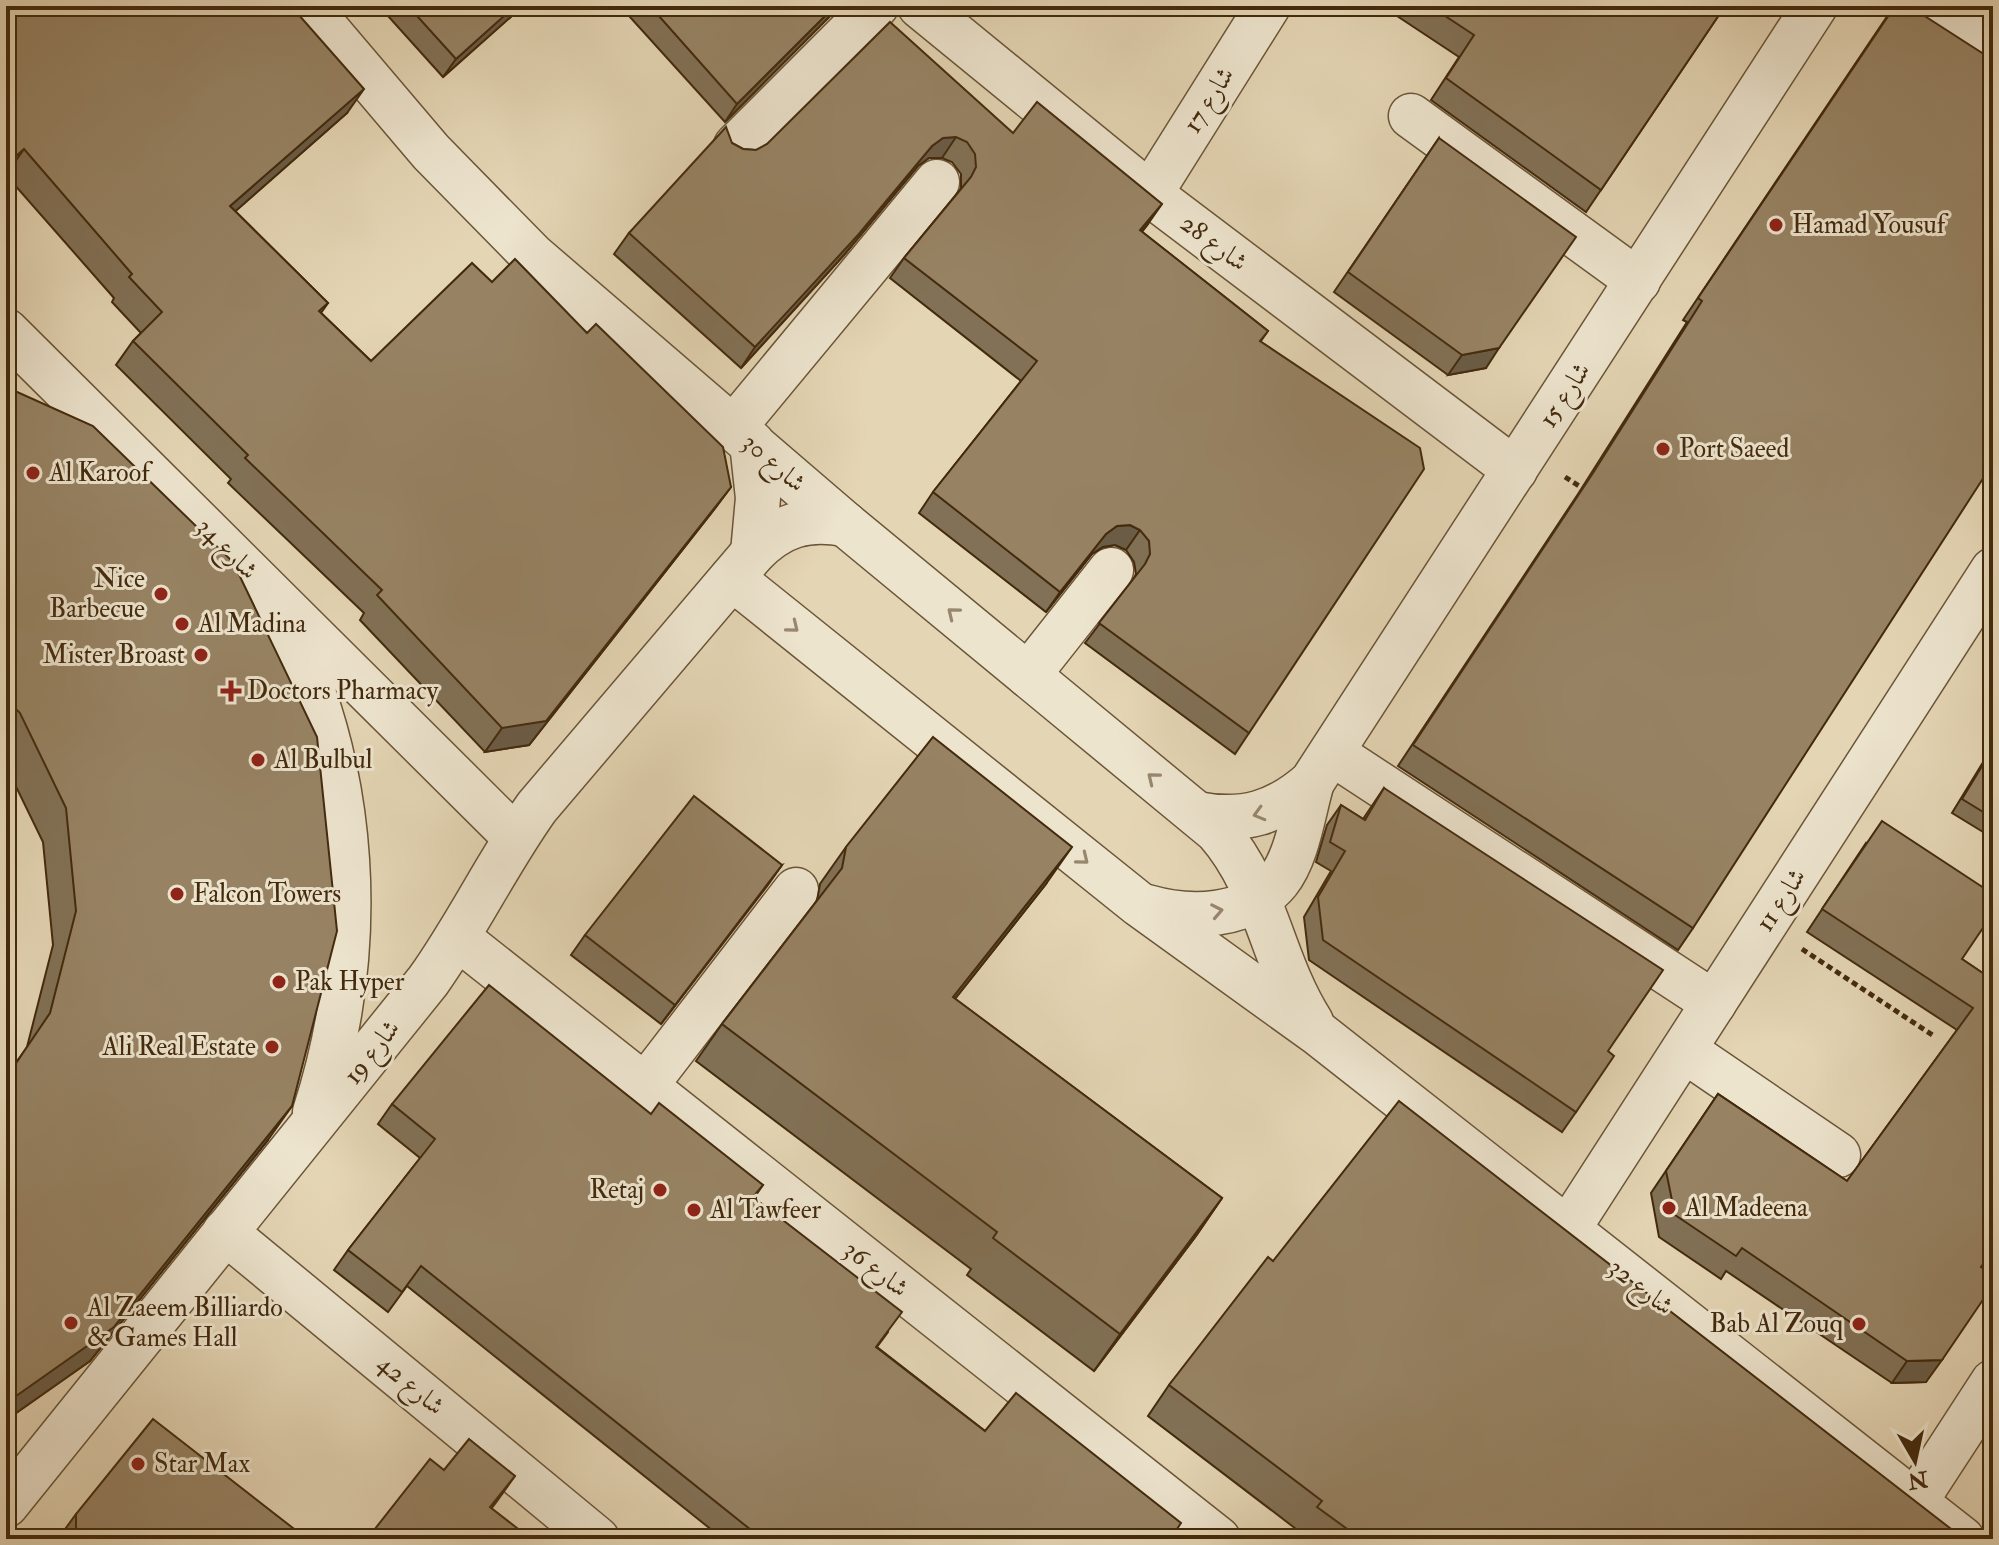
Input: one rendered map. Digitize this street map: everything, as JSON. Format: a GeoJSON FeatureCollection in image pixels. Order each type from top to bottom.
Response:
{"type":"FeatureCollection","features":[{"type":"Feature","properties":{"kind":"street","name":"شارع 30"},"geometry":{"type":"LineString","coordinates":[[307,6],[480,205],[532,255],[845,524],[1197,814],[1235,851],[1260,897]]}},
{"type":"Feature","properties":{"kind":"street"},"geometry":{"type":"LineString","coordinates":[[736,146],[876,6]]}},
{"type":"Feature","properties":{"kind":"street","name":"شارع 28"},"geometry":{"type":"LineString","coordinates":[[920,6],[1150,194],[1521,462]]}},
{"type":"Feature","properties":{"kind":"street","name":"شارع 17"},"geometry":{"type":"LineString","coordinates":[[1150,194],[1268,6]]}},
{"type":"Feature","properties":{"kind":"street","name":"شارع 15"},"geometry":{"type":"LineString","coordinates":[[1260,897],[1278,881],[1287,865],[1322,768],[1815,6]]}},
{"type":"Feature","properties":{"kind":"street"},"geometry":{"type":"LineString","coordinates":[[1927,6],[1993,48]]}},
{"type":"Feature","properties":{"kind":"street"},"geometry":{"type":"LineString","coordinates":[[1411,116],[1638,281]]}},
{"type":"Feature","properties":{"kind":"street"},"geometry":{"type":"LineString","coordinates":[[937,182],[743,435],[758,498],[742,565],[1140,905],[1189,915],[1213,913],[1260,897]]}},
{"type":"Feature","properties":{"kind":"street","name":"شارع 34"},"geometry":{"type":"LineString","coordinates":[[6,331],[21,356],[267,588],[515,837]]}},
{"type":"Feature","properties":{"kind":"street","name":"شارع 19"},"geometry":{"type":"LineString","coordinates":[[6,1505],[308,1132],[458,938],[515,837],[742,565],[768,538],[804,522],[845,524]]}},
{"type":"Feature","properties":{"kind":"street"},"geometry":{"type":"LineString","coordinates":[[1028,675],[1111,570]]}},
{"type":"Feature","properties":{"kind":"street","name":"شارع 11"},"geometry":{"type":"LineString","coordinates":[[1568,1229],[1993,570]]}},
{"type":"Feature","properties":{"kind":"street"},"geometry":{"type":"LineString","coordinates":[[267,588],[295,644],[317,702],[334,763],[349,871],[348,949],[341,1011],[328,1072],[308,1132]]}},
{"type":"Feature","properties":{"kind":"street"},"geometry":{"type":"LineString","coordinates":[[1322,768],[1714,1003]]}},
{"type":"Feature","properties":{"kind":"street","name":"شارع 15"},"geometry":{"type":"LineString","coordinates":[[1197,814],[1234,819],[1252,817],[1285,803],[1322,768]]}},
{"type":"Feature","properties":{"kind":"street"},"geometry":{"type":"LineString","coordinates":[[645,1086],[796,890]]}},
{"type":"Feature","properties":{"kind":"street","name":"شارع 32"},"geometry":{"type":"LineString","coordinates":[[1260,897],[1281,969],[1319,1034]]}},
{"type":"Feature","properties":{"kind":"street","name":"شارع 32"},"geometry":{"type":"LineString","coordinates":[[1140,905],[1319,1034],[1962,1539]]}},
{"type":"Feature","properties":{"kind":"street","name":"شارع 36"},"geometry":{"type":"LineString","coordinates":[[458,938],[1202,1534]]}},
{"type":"Feature","properties":{"kind":"street"},"geometry":{"type":"LineString","coordinates":[[1684,1050],[1838,1155]]}},
{"type":"Feature","properties":{"kind":"street","name":"شارع 42"},"geometry":{"type":"LineString","coordinates":[[225,1232],[597,1539]]}},
{"type":"Feature","properties":{"kind":"street"},"geometry":{"type":"LineString","coordinates":[[1915,1502],[1993,1382]]}},
{"type":"Feature","properties":{"kind":"path"},"geometry":{"type":"LineString","coordinates":[[1521,462],[1593,495]]}},
{"type":"Feature","properties":{"kind":"path"},"geometry":{"type":"LineString","coordinates":[[1765,924],[1934,1036]]}},
{"type":"Feature","properties":{"kind":"building"},"geometry":{"type":"Polygon","coordinates":[[[6,6],[291,6],[364,89],[230,206],[328,303],[319,311],[371,361],[472,263],[492,282],[515,259],[587,333],[596,324],[723,447],[731,487],[546,721],[502,728],[377,595],[382,590],[245,458],[248,455],[133,341],[162,312],[129,277],[132,274],[24,149],[6,165],[6,6]]]}},
{"type":"Feature","properties":{"kind":"building"},"geometry":{"type":"Polygon","coordinates":[[[408,6],[515,6],[456,59],[408,6]]]}},
{"type":"Feature","properties":{"kind":"building"},"geometry":{"type":"Polygon","coordinates":[[[650,6],[835,6],[737,104],[650,6]]]}},
{"type":"Feature","properties":{"kind":"building"},"geometry":{"type":"Polygon","coordinates":[[[1430,6],[1725,6],[1601,190],[1446,78],[1474,35],[1430,6]]]}},
{"type":"Feature","properties":{"kind":"building"},"geometry":{"type":"Polygon","coordinates":[[[1895,6],[1909,6],[1993,60],[1993,463],[1693,928],[1413,745],[1593,473],[1702,301],[1698,298],[1895,6]]]}},
{"type":"Feature","properties":{"kind":"building"},"geometry":{"type":"Polygon","coordinates":[[[890,22],[1013,133],[1037,102],[1162,204],[1140,230],[1268,331],[1260,341],[1420,448],[1424,469],[1249,733],[1099,623],[1150,554],[1149,541],[1140,530],[1130,525],[1117,526],[1106,534],[1060,592],[933,492],[1037,361],[904,258],[971,177],[976,167],[975,154],[967,142],[956,137],[943,138],[932,146],[858,235],[755,347],[629,233],[726,127],[732,143],[743,149],[756,150],[767,144],[890,22]]]}},
{"type":"Feature","properties":{"kind":"building"},"geometry":{"type":"Polygon","coordinates":[[[1439,138],[1576,237],[1499,348],[1462,355],[1348,272],[1439,138]]]}},
{"type":"Feature","properties":{"kind":"building","name":"Falcon Towers"},"geometry":{"type":"Polygon","coordinates":[[[6,387],[93,426],[233,562],[317,737],[337,931],[292,1106],[114,1327],[16,1396],[6,1399],[6,1078],[50,1013],[76,911],[66,808],[20,713],[6,699],[6,387]]]}},
{"type":"Feature","properties":{"kind":"building"},"geometry":{"type":"Polygon","coordinates":[[[933,737],[1072,847],[953,997],[1222,1198],[1120,1334],[993,1238],[997,1232],[722,1024],[842,868],[846,847],[933,737]]]}},
{"type":"Feature","properties":{"kind":"building"},"geometry":{"type":"Polygon","coordinates":[[[1993,748],[1993,818],[1962,799],[1993,748]]]}},
{"type":"Feature","properties":{"kind":"building"},"geometry":{"type":"Polygon","coordinates":[[[1384,788],[1663,970],[1608,1051],[1614,1056],[1576,1112],[1323,940],[1318,897],[1345,851],[1330,842],[1341,805],[1365,820],[1384,788]]]}},
{"type":"Feature","properties":{"kind":"building"},"geometry":{"type":"Polygon","coordinates":[[[694,796],[782,865],[675,1005],[585,935],[694,796]]]}},
{"type":"Feature","properties":{"kind":"building"},"geometry":{"type":"Polygon","coordinates":[[[1882,821],[1993,894],[1993,913],[1962,959],[1993,980],[1993,1250],[1981,1267],[1993,1275],[1993,1285],[1942,1360],[1907,1361],[1742,1248],[1736,1256],[1675,1215],[1666,1171],[1718,1094],[1847,1181],[1973,1008],[1822,909],[1882,821]]]}},
{"type":"Feature","properties":{"kind":"building"},"geometry":{"type":"Polygon","coordinates":[[[489,985],[651,1114],[659,1103],[763,1185],[753,1197],[902,1312],[876,1347],[985,1431],[1016,1393],[1181,1523],[1177,1529],[1190,1539],[752,1539],[756,1534],[421,1266],[402,1292],[348,1250],[435,1139],[392,1104],[489,985]]]}},
{"type":"Feature","properties":{"kind":"building"},"geometry":{"type":"Polygon","coordinates":[[[1399,1101],[1964,1539],[1361,1539],[1317,1507],[1322,1501],[1169,1385],[1268,1257],[1273,1261],[1399,1101]]]}},
{"type":"Feature","properties":{"kind":"building"},"geometry":{"type":"Polygon","coordinates":[[[153,1419],[307,1539],[76,1539],[76,1514],[153,1419]]]}},
{"type":"Feature","properties":{"kind":"building"},"geometry":{"type":"Polygon","coordinates":[[[469,1439],[515,1476],[490,1507],[531,1539],[367,1539],[430,1459],[444,1470],[469,1439]]]}},
{"type":"Feature","properties":{"kind":"place","name":"Hamad Yousuf"},"geometry":{"type":"Point","coordinates":[1776,225]}},
{"type":"Feature","properties":{"kind":"place","name":"Port Saeed"},"geometry":{"type":"Point","coordinates":[1663,449]}},
{"type":"Feature","properties":{"kind":"place","name":"Al Karoof"},"geometry":{"type":"Point","coordinates":[33,473]}},
{"type":"Feature","properties":{"kind":"place","name":"Nice Barbecue"},"geometry":{"type":"Point","coordinates":[161,594]}},
{"type":"Feature","properties":{"kind":"place","name":"Al Madina"},"geometry":{"type":"Point","coordinates":[182,624]}},
{"type":"Feature","properties":{"kind":"place","name":"Mister Broast"},"geometry":{"type":"Point","coordinates":[201,655]}},
{"type":"Feature","properties":{"kind":"place","name":"Doctors Pharmacy"},"geometry":{"type":"Point","coordinates":[231,691]}},
{"type":"Feature","properties":{"kind":"place","name":"Al Bulbul"},"geometry":{"type":"Point","coordinates":[258,760]}},
{"type":"Feature","properties":{"kind":"place","name":"Falcon Towers"},"geometry":{"type":"Point","coordinates":[177,894]}},
{"type":"Feature","properties":{"kind":"place","name":"Pak Hyper"},"geometry":{"type":"Point","coordinates":[279,982]}},
{"type":"Feature","properties":{"kind":"place","name":"Ali Real Estate"},"geometry":{"type":"Point","coordinates":[272,1047]}},
{"type":"Feature","properties":{"kind":"place","name":"Retaj"},"geometry":{"type":"Point","coordinates":[660,1190]}},
{"type":"Feature","properties":{"kind":"place","name":"Al Madeena"},"geometry":{"type":"Point","coordinates":[1669,1208]}},
{"type":"Feature","properties":{"kind":"place","name":"Al Tawfeer"},"geometry":{"type":"Point","coordinates":[694,1210]}},
{"type":"Feature","properties":{"kind":"place","name":"Al Zaeem Billiardo & Games Hall"},"geometry":{"type":"Point","coordinates":[71,1323]}},
{"type":"Feature","properties":{"kind":"place","name":"Bab Al Zouq"},"geometry":{"type":"Point","coordinates":[1859,1324]}},
{"type":"Feature","properties":{"kind":"place","name":"Star Max"},"geometry":{"type":"Point","coordinates":[138,1464]}}]}
